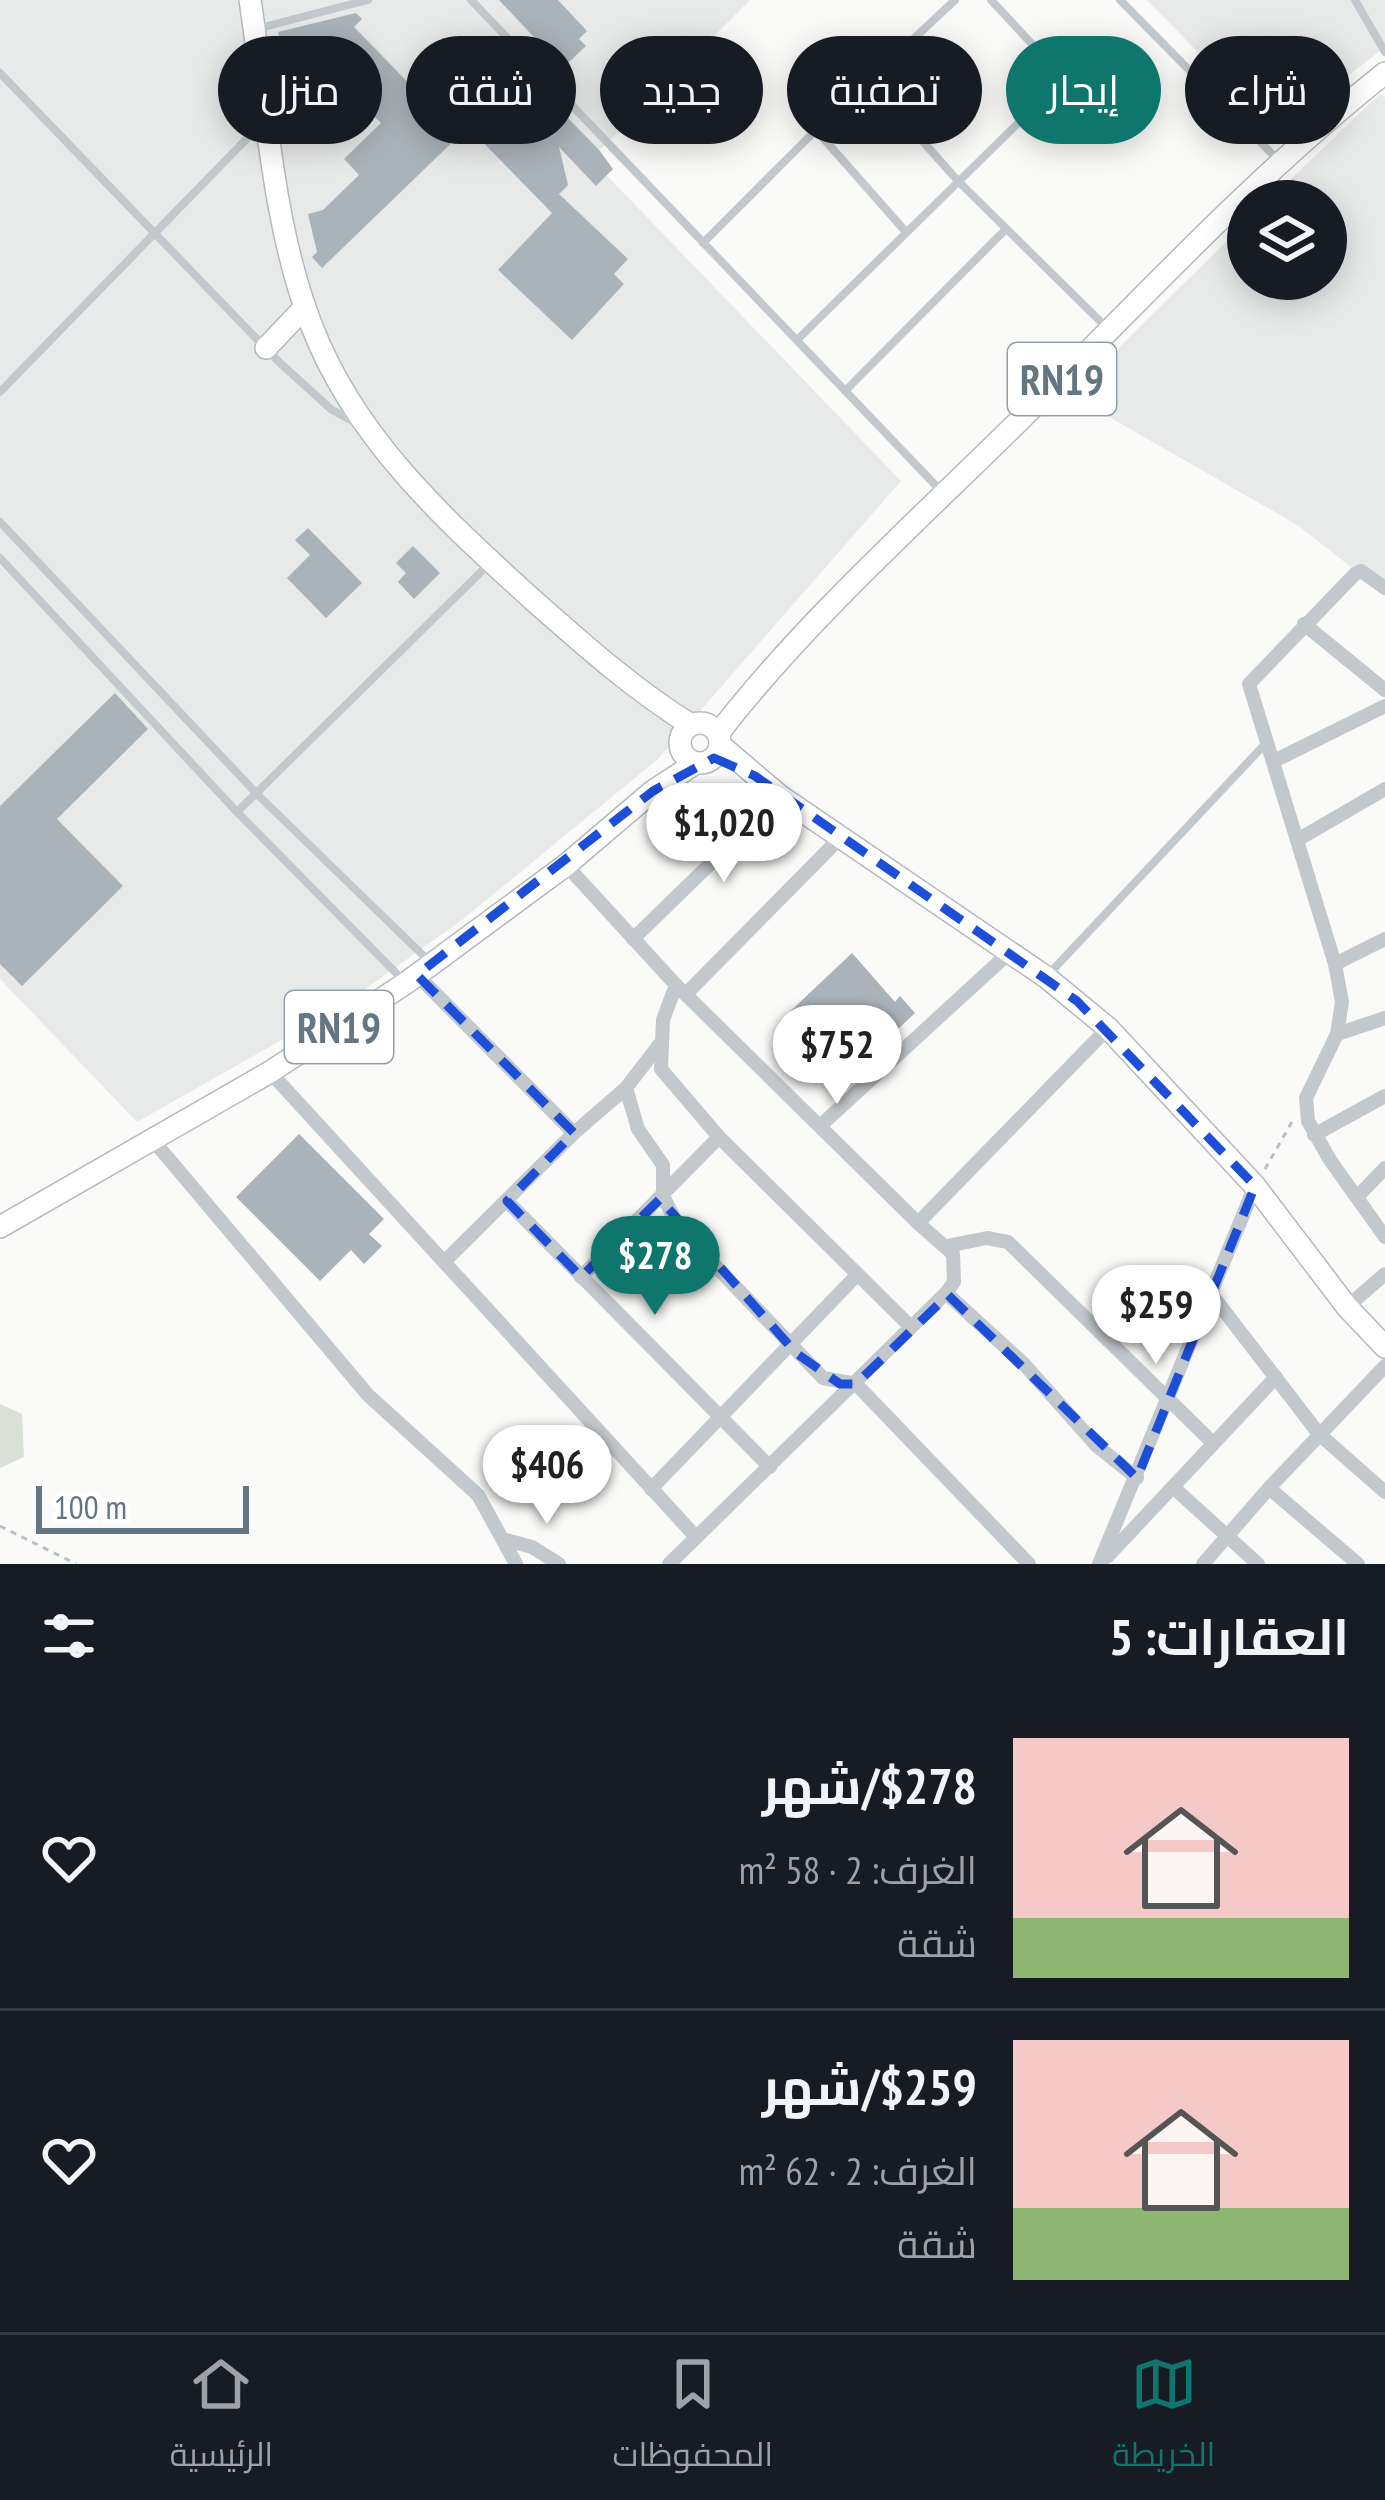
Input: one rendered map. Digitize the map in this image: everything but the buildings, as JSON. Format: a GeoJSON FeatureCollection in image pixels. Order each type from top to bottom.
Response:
{"type":"FeatureCollection","features":[{"type":"Feature","properties":{"kind":"main road"},"geometry":{"type":"LineString","coordinates":[[250,0],[256,36]]}},
{"type":"Feature","properties":{"kind":"main road","name":"RN19"},"geometry":{"type":"LineString","coordinates":[[0,1227],[270,1072],[418,974],[566,865],[653,791],[1280,162],[1385,73]]}},
{"type":"Feature","properties":{"kind":"main road"},"geometry":{"type":"LineString","coordinates":[[272,144],[281,209],[305,307],[326,362],[366,428],[415,486],[491,562],[701,742],[1046,977],[1108,1028],[1255,1186],[1347,1307],[1385,1347]]}},
{"type":"Feature","properties":{"kind":"main road"},"geometry":{"type":"LineString","coordinates":[[266,348],[305,307]]}},
{"type":"Feature","properties":{"kind":"street"},"geometry":{"type":"LineString","coordinates":[[1385,588],[1361,571],[1249,683],[1299,839],[1342,1002],[1337,1034],[1306,1098],[1314,1135],[1385,1237]]}},
{"type":"Feature","properties":{"kind":"street"},"geometry":{"type":"LineString","coordinates":[[1304,624],[1385,690]]}},
{"type":"Feature","properties":{"kind":"street"},"geometry":{"type":"LineString","coordinates":[[1274,761],[1385,706]]}},
{"type":"Feature","properties":{"kind":"street"},"geometry":{"type":"LineString","coordinates":[[1299,839],[1385,789]]}},
{"type":"Feature","properties":{"kind":"street"},"geometry":{"type":"LineString","coordinates":[[633,939],[780,796]]}},
{"type":"Feature","properties":{"kind":"street"},"geometry":{"type":"LineString","coordinates":[[444,1262],[574,1132],[626,1088],[659,1045],[681,989],[841,837]]}},
{"type":"Feature","properties":{"kind":"street"},"geometry":{"type":"LineString","coordinates":[[566,865],[681,989],[947,1246],[955,1265],[954,1282],[946,1293],[669,1564]]}},
{"type":"Feature","properties":{"kind":"street"},"geometry":{"type":"LineString","coordinates":[[1335,964],[1385,938]]}},
{"type":"Feature","properties":{"kind":"street"},"geometry":{"type":"LineString","coordinates":[[820,1126],[1010,952]]}},
{"type":"Feature","properties":{"kind":"street"},"geometry":{"type":"LineString","coordinates":[[418,974],[574,1132]]}},
{"type":"Feature","properties":{"kind":"street"},"geometry":{"type":"LineString","coordinates":[[1337,1034],[1385,1018]]}},
{"type":"Feature","properties":{"kind":"street"},"geometry":{"type":"LineString","coordinates":[[918,1222],[1108,1028]]}},
{"type":"Feature","properties":{"kind":"street"},"geometry":{"type":"LineString","coordinates":[[659,1045],[661,1069],[719,1137],[910,1326]]}},
{"type":"Feature","properties":{"kind":"street"},"geometry":{"type":"LineString","coordinates":[[270,1072],[696,1537]]}},
{"type":"Feature","properties":{"kind":"street"},"geometry":{"type":"LineString","coordinates":[[626,1088],[638,1129],[663,1165],[663,1196],[679,1228],[823,1378],[856,1384],[1029,1564]]}},
{"type":"Feature","properties":{"kind":"street"},"geometry":{"type":"LineString","coordinates":[[1314,1135],[1385,1096]]}},
{"type":"Feature","properties":{"kind":"street"},"geometry":{"type":"LineString","coordinates":[[581,1277],[719,1137]]}},
{"type":"Feature","properties":{"kind":"street"},"geometry":{"type":"LineString","coordinates":[[152,1139],[368,1395],[478,1495],[516,1564]]}},
{"type":"Feature","properties":{"kind":"street"},"geometry":{"type":"LineString","coordinates":[[1357,1197],[1385,1168]]}},
{"type":"Feature","properties":{"kind":"street"},"geometry":{"type":"LineString","coordinates":[[1100,1564],[1255,1186]]}},
{"type":"Feature","properties":{"kind":"street"},"geometry":{"type":"LineString","coordinates":[[508,1201],[770,1467]]}},
{"type":"Feature","properties":{"kind":"street"},"geometry":{"type":"LineString","coordinates":[[947,1246],[987,1238],[1008,1242],[1213,1443]]}},
{"type":"Feature","properties":{"kind":"street"},"geometry":{"type":"LineString","coordinates":[[1347,1307],[1385,1274]]}},
{"type":"Feature","properties":{"kind":"street"},"geometry":{"type":"LineString","coordinates":[[651,1489],[857,1275]]}},
{"type":"Feature","properties":{"kind":"street"},"geometry":{"type":"LineString","coordinates":[[946,1293],[1043,1383],[1097,1446],[1137,1478]]}},
{"type":"Feature","properties":{"kind":"street"},"geometry":{"type":"LineString","coordinates":[[1212,1294],[1319,1434],[1385,1492]]}},
{"type":"Feature","properties":{"kind":"street"},"geometry":{"type":"LineString","coordinates":[[1203,1564],[1385,1366]]}},
{"type":"Feature","properties":{"kind":"street"},"geometry":{"type":"LineString","coordinates":[[1100,1564],[1276,1377]]}},
{"type":"Feature","properties":{"kind":"street"},"geometry":{"type":"LineString","coordinates":[[1173,1486],[1258,1564]]}},
{"type":"Feature","properties":{"kind":"street"},"geometry":{"type":"LineString","coordinates":[[1269,1488],[1358,1564]]}},
{"type":"Feature","properties":{"kind":"street"},"geometry":{"type":"LineString","coordinates":[[506,1540],[532,1547],[559,1564]]}},
{"type":"Feature","properties":{"kind":"lane"},"geometry":{"type":"LineString","coordinates":[[255,30],[368,0]]}},
{"type":"Feature","properties":{"kind":"lane"},"geometry":{"type":"LineString","coordinates":[[471,0],[945,495]]}},
{"type":"Feature","properties":{"kind":"lane"},"geometry":{"type":"LineString","coordinates":[[917,36],[955,0]]}},
{"type":"Feature","properties":{"kind":"lane"},"geometry":{"type":"LineString","coordinates":[[796,340],[1060,80],[991,0]]}},
{"type":"Feature","properties":{"kind":"lane"},"geometry":{"type":"LineString","coordinates":[[1120,0],[1280,162]]}},
{"type":"Feature","properties":{"kind":"lane"},"geometry":{"type":"LineString","coordinates":[[1355,0],[1385,52]]}},
{"type":"Feature","properties":{"kind":"lane"},"geometry":{"type":"LineString","coordinates":[[0,73],[266,348],[332,410],[366,428]]}},
{"type":"Feature","properties":{"kind":"lane"},"geometry":{"type":"LineString","coordinates":[[0,392],[242,144]]}},
{"type":"Feature","properties":{"kind":"lane"},"geometry":{"type":"LineString","coordinates":[[703,243],[802,144]]}},
{"type":"Feature","properties":{"kind":"lane"},"geometry":{"type":"LineString","coordinates":[[828,144],[907,232]]}},
{"type":"Feature","properties":{"kind":"lane"},"geometry":{"type":"LineString","coordinates":[[925,144],[1110,331]]}},
{"type":"Feature","properties":{"kind":"lane"},"geometry":{"type":"LineString","coordinates":[[845,391],[1006,229]]}},
{"type":"Feature","properties":{"kind":"lane"},"geometry":{"type":"LineString","coordinates":[[0,522],[258,795],[418,974]]}},
{"type":"Feature","properties":{"kind":"lane"},"geometry":{"type":"LineString","coordinates":[[0,558],[237,812],[418,974]]}},
{"type":"Feature","properties":{"kind":"lane"},"geometry":{"type":"LineString","coordinates":[[237,812],[491,562]]}},
{"type":"Feature","properties":{"kind":"lane"},"geometry":{"type":"LineString","coordinates":[[1046,977],[1268,741]]}},
{"type":"Feature","properties":{"kind":"path"},"geometry":{"type":"LineString","coordinates":[[1255,1186],[1306,1098]]}},
{"type":"Feature","properties":{"kind":"path"},"geometry":{"type":"LineString","coordinates":[[0,1526],[76,1564]]}},
{"type":"Feature","properties":{"kind":"highlighted area"},"geometry":{"type":"Polygon","coordinates":[[[714,758],[755,776],[1077,1001],[1255,1186],[1137,1478],[948,1295],[856,1384],[840,1384],[796,1353],[660,1199],[581,1277],[507,1201],[574,1133],[417,975],[653,791],[714,758]]]}},
{"type":"Feature","properties":{"kind":"shaded area"},"geometry":{"type":"Polygon","coordinates":[[[0,0],[750,0],[714,36],[600,36],[600,144],[606,144],[591,159],[901,481],[658,759],[462,920],[340,1007],[137,1122],[0,979],[0,0]]]}},
{"type":"Feature","properties":{"kind":"shaded area"},"geometry":{"type":"Polygon","coordinates":[[[1147,0],[1385,0],[1385,47],[1350,74],[1350,36],[1185,39],[1147,0]]]}},
{"type":"Feature","properties":{"kind":"shaded area"},"geometry":{"type":"Polygon","coordinates":[[[1380,94],[1385,97],[1385,594],[1299,526],[1071,395],[1227,241],[1227,300],[1347,300],[1347,180],[1290,180],[1328,144],[1350,144],[1350,123],[1380,94]]]}},
{"type":"Feature","properties":{"kind":"shaded area"},"geometry":{"type":"Polygon","coordinates":[[[0,1404],[22,1414],[24,1457],[0,1468],[0,1404]]]}}]}
